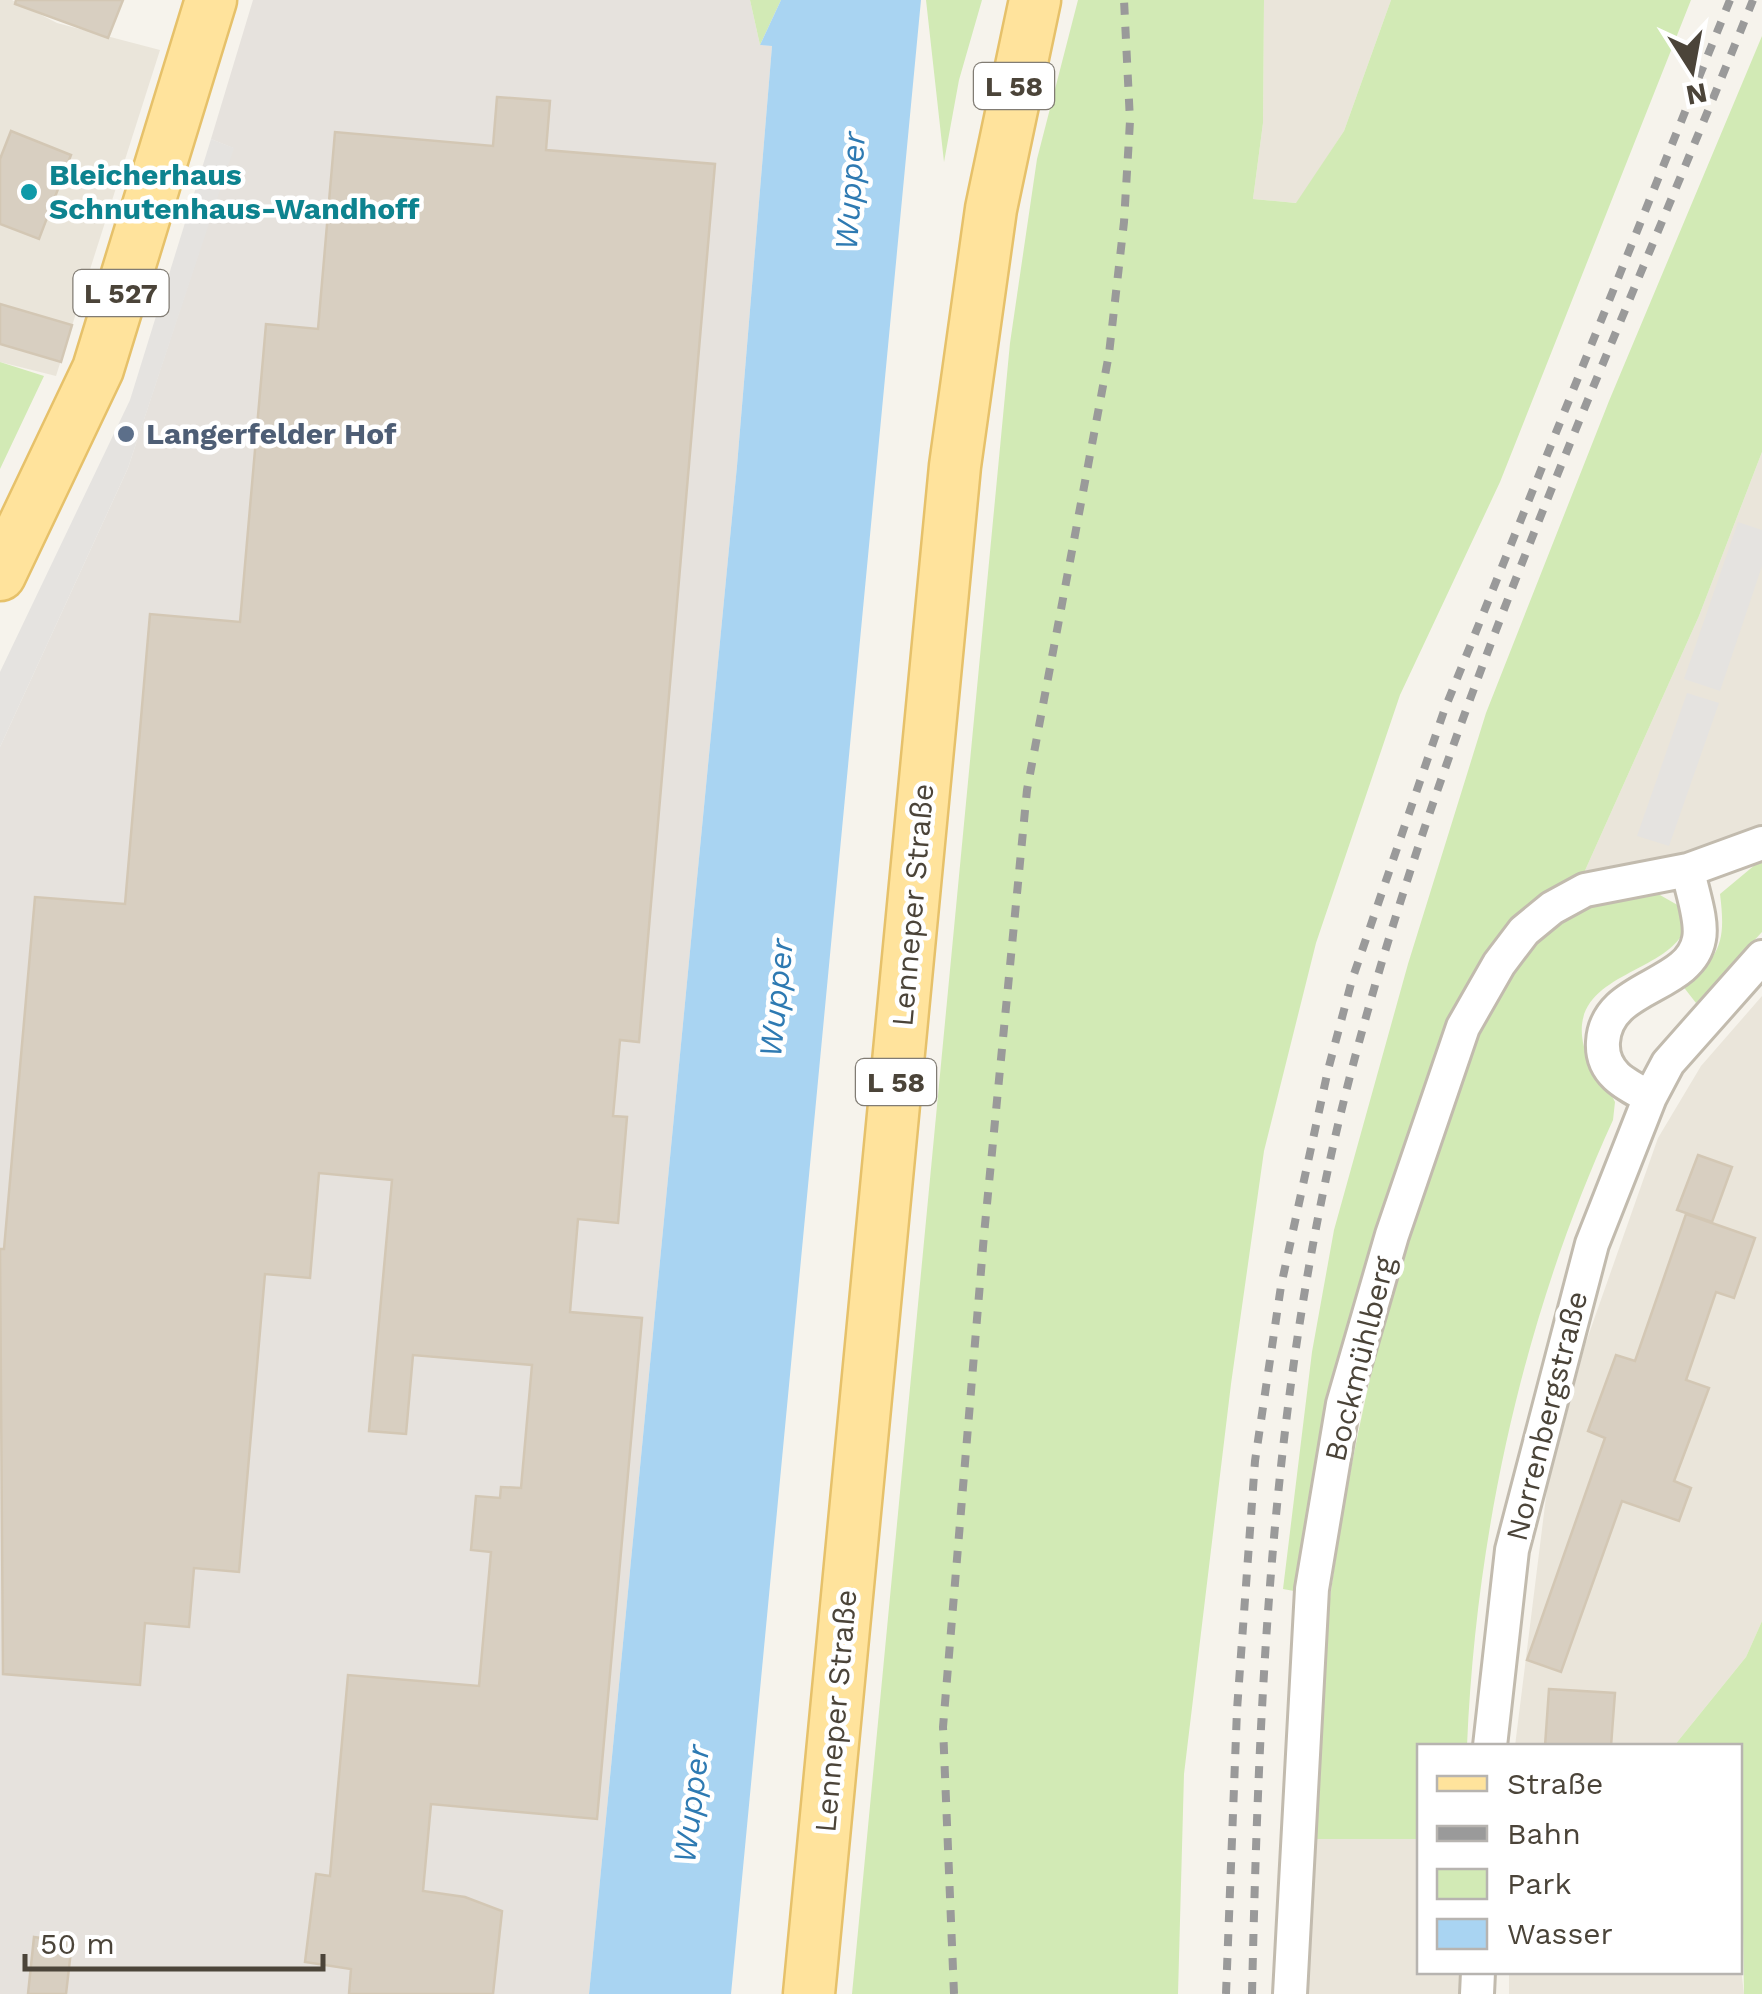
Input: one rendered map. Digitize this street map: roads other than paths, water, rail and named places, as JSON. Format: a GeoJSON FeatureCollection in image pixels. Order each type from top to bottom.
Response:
{"type":"FeatureCollection","features":[{"type":"Feature","properties":{"kind":"main road","name":"L 527"},"geometry":{"type":"LineString","coordinates":[[0,575],[98,369],[212,0]]}},
{"type":"Feature","properties":{"kind":"main road","name":"Lenneper Straße"},"geometry":{"type":"LineString","coordinates":[[809,1994],[955,466],[990,209],[1035,0]]}},
{"type":"Feature","properties":{"kind":"street","name":"Bockmühlberg"},"geometry":{"type":"LineString","coordinates":[[1290,1994],[1312,1589],[1343,1404],[1392,1236],[1463,1027],[1507,952],[1524,930],[1552,908],[1585,890],[1688,870],[1762,844]]}},
{"type":"Feature","properties":{"kind":"street"},"geometry":{"type":"LineString","coordinates":[[1650,1097],[1621,1082],[1607,1066],[1604,1025],[1612,1011],[1690,957],[1700,939],[1688,870]]}},
{"type":"Feature","properties":{"kind":"street","name":"Norrenbergstraße"},"geometry":{"type":"LineString","coordinates":[[1490,1744],[1512,1550],[1548,1397],[1592,1244],[1650,1097],[1677,1052],[1762,957]]}},
{"type":"Feature","properties":{"kind":"water","name":"Wupper"},"geometry":{"type":"Polygon","coordinates":[[[781,0],[921,0],[731,1994],[589,1994],[737,466],[772,46],[760,45],[781,0]]]}},
{"type":"Feature","properties":{"kind":"railway"},"geometry":{"type":"LineString","coordinates":[[954,1994],[943,1727],[984,1235],[1027,790],[1109,354],[1124,222],[1130,121],[1124,0]]}},
{"type":"Feature","properties":{"kind":"railway"},"geometry":{"type":"LineString","coordinates":[[1226,1994],[1237,1710],[1255,1461],[1281,1286],[1328,1070],[1352,980],[1444,711],[1730,0]]}},
{"type":"Feature","properties":{"kind":"railway"},"geometry":{"type":"LineString","coordinates":[[1252,1994],[1265,1650],[1286,1422],[1322,1196],[1348,1084],[1387,945],[1481,671],[1587,401],[1753,0]]}},
{"type":"Feature","properties":{"kind":"place","name":"Bleicherhaus Schnutenhaus-Wandhoff"},"geometry":{"type":"Point","coordinates":[29,192]}},
{"type":"Feature","properties":{"kind":"place","name":"Langerfelder Hof"},"geometry":{"type":"Point","coordinates":[126,434]}}]}
